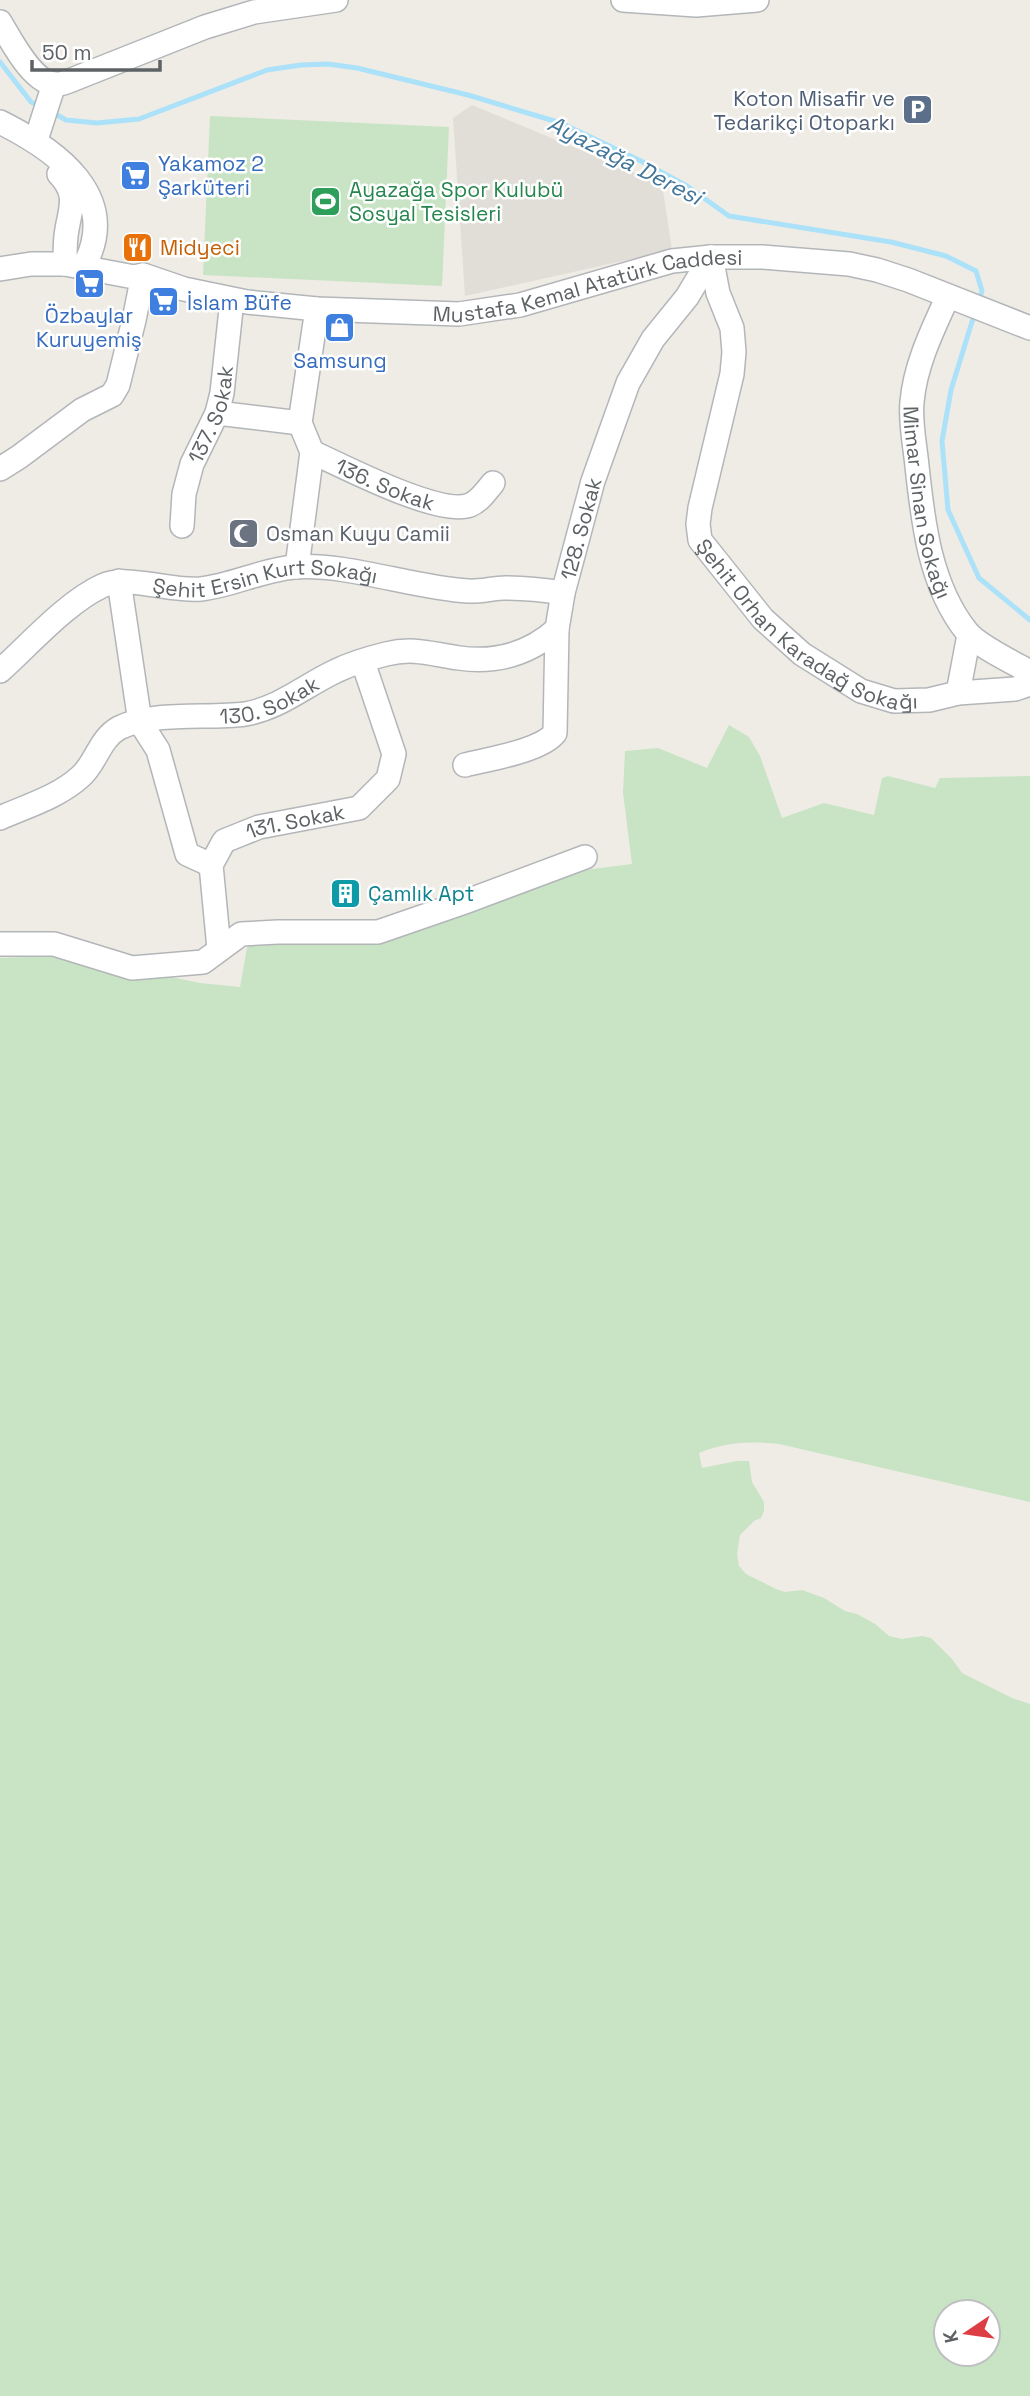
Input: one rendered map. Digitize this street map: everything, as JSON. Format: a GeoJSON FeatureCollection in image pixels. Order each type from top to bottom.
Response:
{"type":"FeatureCollection","features":[{"type":"Feature","properties":{"kind":"street"},"geometry":{"type":"LineString","coordinates":[[0,22],[20,56],[43,79],[54,84],[74,79],[205,27],[254,12],[336,0]]}},
{"type":"Feature","properties":{"kind":"street"},"geometry":{"type":"LineString","coordinates":[[623,0],[696,5],[757,0]]}},
{"type":"Feature","properties":{"kind":"street"},"geometry":{"type":"LineString","coordinates":[[36,140],[54,84]]}},
{"type":"Feature","properties":{"kind":"street"},"geometry":{"type":"LineString","coordinates":[[0,122],[36,140],[69,168],[91,199],[95,226],[94,242],[76,259],[65,240],[72,197],[70,188],[43,159],[0,134]]}},
{"type":"Feature","properties":{"kind":"street","name":"Mustafa Kemal Atatürk Caddesi"},"geometry":{"type":"LineString","coordinates":[[0,260],[45,251],[76,259],[129,266],[142,275],[184,289],[232,300],[317,309],[412,314],[480,312],[520,305],[672,261],[711,257],[762,257],[849,264],[908,279],[1029,327]]}},
{"type":"Feature","properties":{"kind":"street","name":"128. Sokak"},"geometry":{"type":"LineString","coordinates":[[465,765],[532,747],[550,740],[555,733],[557,629],[563,593],[593,481],[628,383],[653,339],[687,297],[711,257]]}},
{"type":"Feature","properties":{"kind":"street","name":"Şehit Orhan Karadağ Sokağı"},"geometry":{"type":"LineString","coordinates":[[711,257],[718,293],[732,328],[734,352],[732,374],[700,508],[700,540],[763,620],[803,654],[861,691],[894,701],[929,700],[958,693],[1015,689],[1030,684]]}},
{"type":"Feature","properties":{"kind":"street","name":"Mustafa Kemal Atatürk Caddesi"},"geometry":{"type":"LineString","coordinates":[[0,269],[76,259]]}},
{"type":"Feature","properties":{"kind":"street"},"geometry":{"type":"LineString","coordinates":[[0,469],[82,410],[112,395],[118,385],[128,346],[142,275]]}},
{"type":"Feature","properties":{"kind":"street","name":"137. Sokak"},"geometry":{"type":"LineString","coordinates":[[182,526],[184,494],[192,464],[217,413],[226,372],[232,300]]}},
{"type":"Feature","properties":{"kind":"street","name":"Mimar Sinan Sokağı"},"geometry":{"type":"LineString","coordinates":[[957,300],[926,351],[917,376],[912,403],[925,531],[934,564],[953,611],[969,635],[1030,673]]}},
{"type":"Feature","properties":{"kind":"street"},"geometry":{"type":"LineString","coordinates":[[217,413],[300,423],[317,309]]}},
{"type":"Feature","properties":{"kind":"street","name":"136. Sokak"},"geometry":{"type":"LineString","coordinates":[[297,567],[312,452],[300,423]]}},
{"type":"Feature","properties":{"kind":"street","name":"136. Sokak"},"geometry":{"type":"LineString","coordinates":[[312,452],[390,487],[455,508],[471,505],[493,483]]}},
{"type":"Feature","properties":{"kind":"street","name":"Şehit Ersin Kurt Sokağı"},"geometry":{"type":"LineString","coordinates":[[119,581],[161,588],[200,589],[272,570],[297,567],[350,572],[470,591],[504,588],[563,593]]}},
{"type":"Feature","properties":{"kind":"street"},"geometry":{"type":"LineString","coordinates":[[0,671],[86,595],[103,585],[119,581],[140,722],[158,750],[187,854],[211,865],[219,949]]}},
{"type":"Feature","properties":{"kind":"street","name":"130. Sokak"},"geometry":{"type":"LineString","coordinates":[[0,818],[59,792],[82,776],[103,742],[119,728],[162,718],[244,714],[274,707],[336,670],[384,654],[412,650],[486,660],[508,657],[544,641],[557,629]]}},
{"type":"Feature","properties":{"kind":"street"},"geometry":{"type":"LineString","coordinates":[[958,693],[969,635]]}},
{"type":"Feature","properties":{"kind":"street","name":"131. Sokak"},"geometry":{"type":"LineString","coordinates":[[211,865],[224,841],[258,827],[359,808],[388,779],[394,754],[363,662]]}},
{"type":"Feature","properties":{"kind":"street"},"geometry":{"type":"LineString","coordinates":[[0,944],[54,944],[132,968],[203,962],[241,934],[378,932],[585,857]]}},
{"type":"Feature","properties":{"kind":"shaded area"},"geometry":{"type":"Polygon","coordinates":[[[472,105],[662,184],[672,250],[465,296],[453,118],[472,105]]]}},
{"type":"Feature","properties":{"kind":"green space","name":"Ayazağa Spor Kulubü Sosyal Tesisleri"},"geometry":{"type":"Polygon","coordinates":[[[210,116],[449,127],[442,286],[203,275],[210,116]]]}},
{"type":"Feature","properties":{"kind":"green space"},"geometry":{"type":"Polygon","coordinates":[[[729,725],[749,737],[760,756],[782,818],[824,803],[874,815],[882,778],[888,776],[935,788],[940,778],[1030,776],[1030,1502],[779,1444],[738,1443],[699,1453],[702,1468],[749,1461],[752,1482],[764,1502],[764,1511],[761,1518],[740,1535],[737,1554],[739,1566],[746,1574],[785,1592],[802,1590],[824,1598],[875,1624],[889,1636],[902,1639],[922,1636],[931,1638],[962,1673],[1030,1704],[1030,2396],[0,2396],[0,958],[54,956],[127,977],[171,977],[240,987],[249,945],[371,939],[544,881],[592,869],[632,864],[623,793],[625,751],[658,748],[707,768],[729,725]]]}},
{"type":"Feature","properties":{"kind":"waterway","name":"Ayazağa Deresi"},"geometry":{"type":"LineString","coordinates":[[0,62],[31,102],[40,106]]}},
{"type":"Feature","properties":{"kind":"waterway","name":"Ayazağa Deresi"},"geometry":{"type":"LineString","coordinates":[[52,112],[66,120],[97,123],[139,119],[267,70],[328,64],[357,68],[468,95],[561,123],[687,186],[729,216],[891,242],[946,256],[976,271],[982,291],[978,303]]}},
{"type":"Feature","properties":{"kind":"waterway","name":"Ayazağa Deresi"},"geometry":{"type":"LineString","coordinates":[[975,312],[951,390],[942,441],[948,510],[979,578],[1030,620]]}},
{"type":"Feature","properties":{"kind":"place","name":"Koton Misafir ve Tedarikçi Otoparkı"},"geometry":{"type":"Point","coordinates":[918,110]}},
{"type":"Feature","properties":{"kind":"place","name":"Yakamoz 2 Şarküteri"},"geometry":{"type":"Point","coordinates":[135,175]}},
{"type":"Feature","properties":{"kind":"place","name":"Ayazağa Spor Kulubü Sosyal Tesisleri"},"geometry":{"type":"Point","coordinates":[326,201]}},
{"type":"Feature","properties":{"kind":"place","name":"Midyeci"},"geometry":{"type":"Point","coordinates":[137,247]}},
{"type":"Feature","properties":{"kind":"place","name":"Özbaylar Kuruyemiş"},"geometry":{"type":"Point","coordinates":[89,283]}},
{"type":"Feature","properties":{"kind":"place","name":"İslam Büfe"},"geometry":{"type":"Point","coordinates":[164,302]}},
{"type":"Feature","properties":{"kind":"place","name":"Samsung"},"geometry":{"type":"Point","coordinates":[340,328]}},
{"type":"Feature","properties":{"kind":"place","name":"Osman Kuyu Camii"},"geometry":{"type":"Point","coordinates":[243,533]}},
{"type":"Feature","properties":{"kind":"place","name":"Çamlık Apt"},"geometry":{"type":"Point","coordinates":[345,893]}}]}
